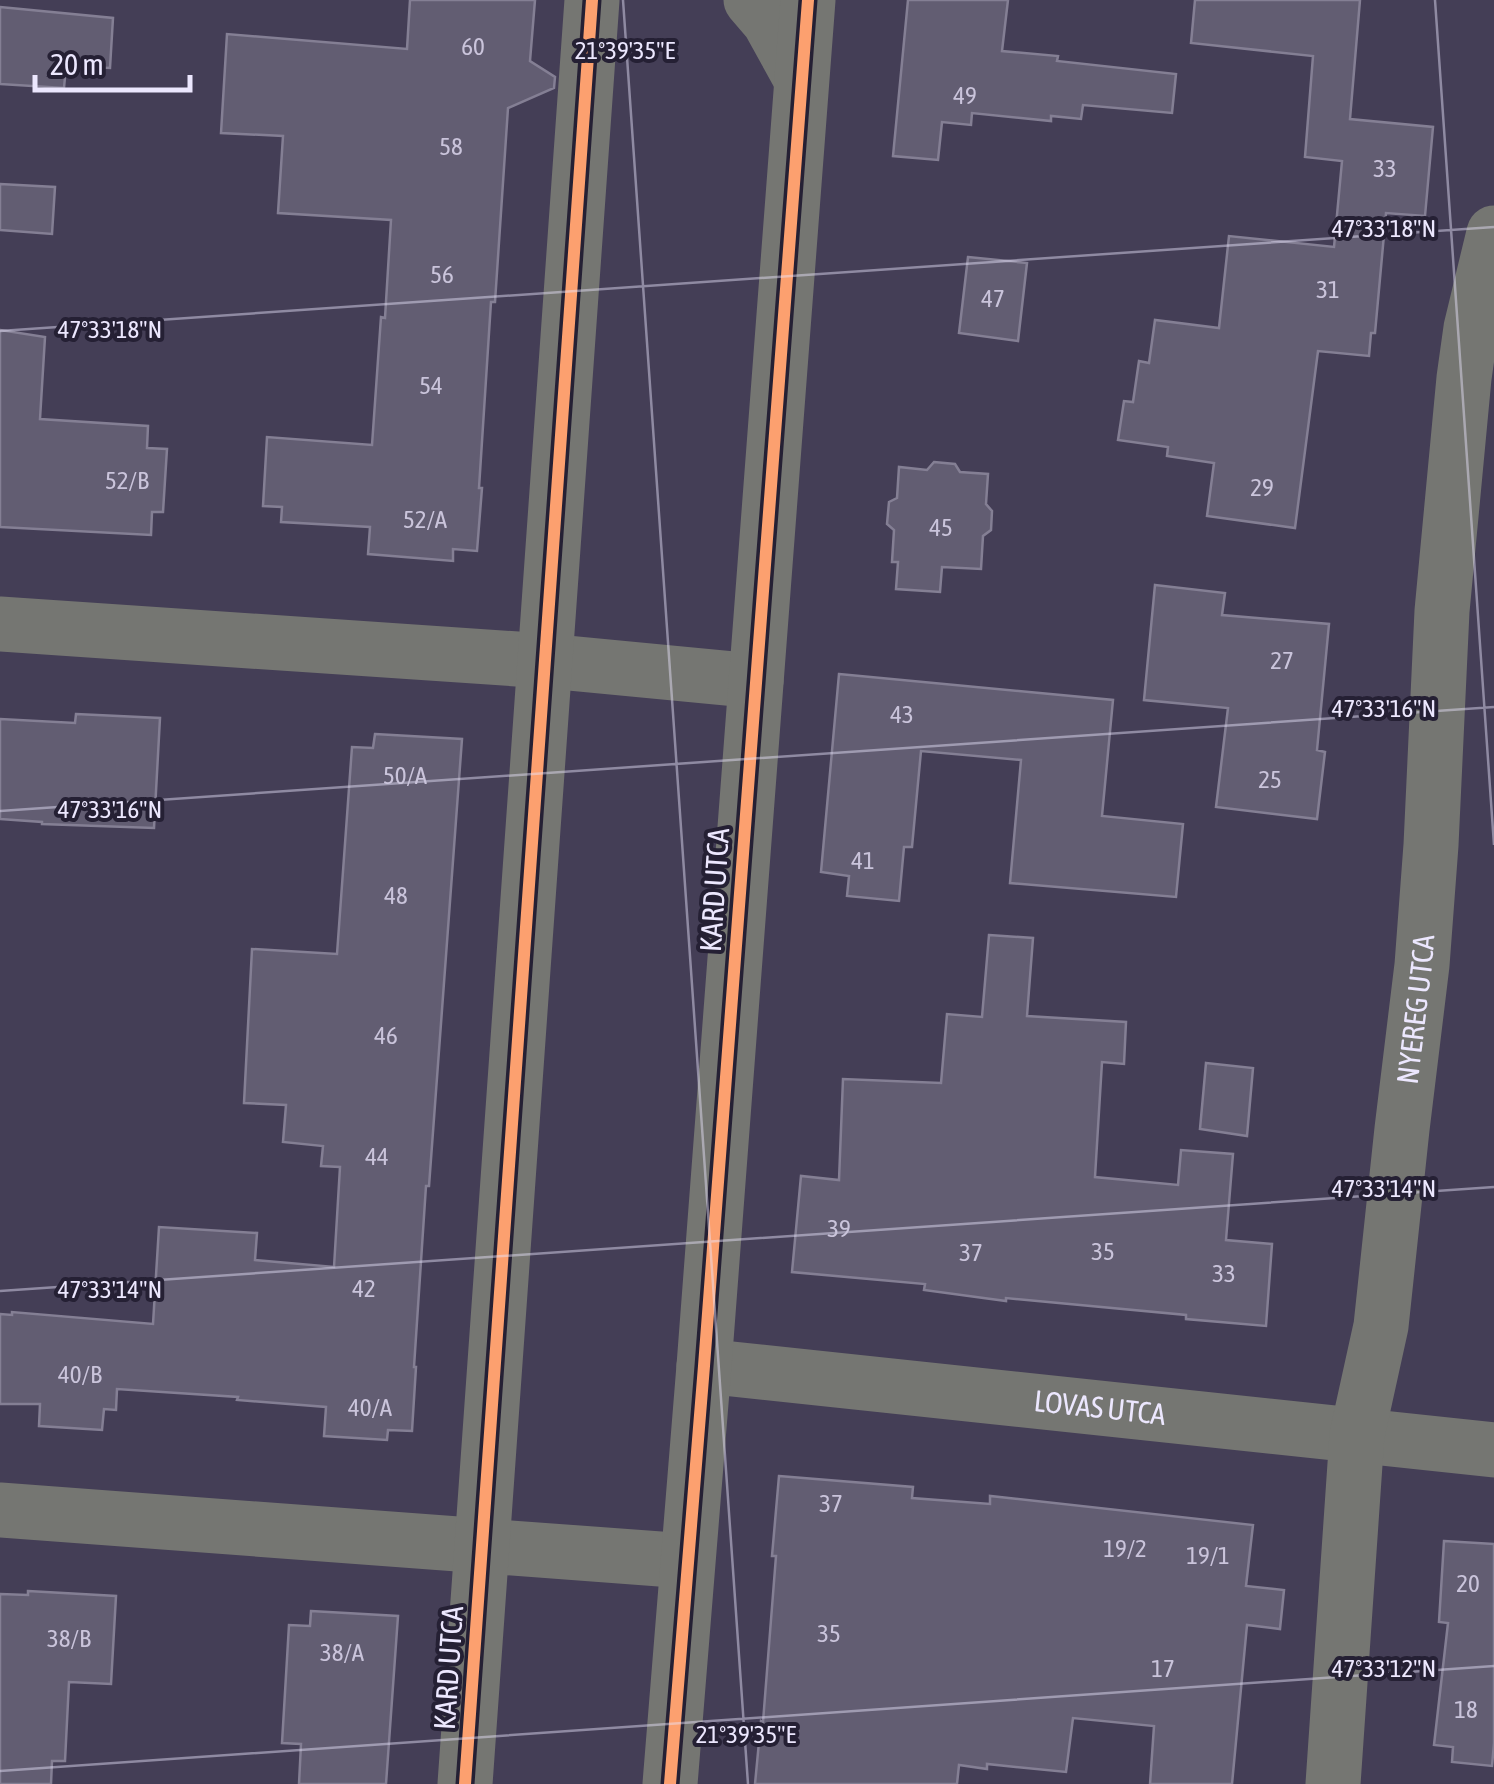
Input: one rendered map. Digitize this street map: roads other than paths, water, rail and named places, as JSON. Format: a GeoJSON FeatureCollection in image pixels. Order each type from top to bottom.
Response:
{"type":"FeatureCollection","features":[{"type":"Feature","properties":{"kind":"street","name":"KARD UTCA"},"geometry":{"type":"LineString","coordinates":[[465,1784],[592,0]]}},
{"type":"Feature","properties":{"kind":"street"},"geometry":{"type":"LineString","coordinates":[[751,0],[769,21],[802,79]]}},
{"type":"Feature","properties":{"kind":"street","name":"KARD UTCA"},"geometry":{"type":"LineString","coordinates":[[670,1784],[808,0]]}},
{"type":"Feature","properties":{"kind":"street","name":"NYEREG UTCA"},"geometry":{"type":"LineString","coordinates":[[1332,1784],[1357,1435],[1382,1326],[1422,965],[1442,610],[1464,378],[1471,328],[1490,261]]}},
{"type":"Feature","properties":{"kind":"street"},"geometry":{"type":"LineString","coordinates":[[0,624],[547,661],[756,681]]}},
{"type":"Feature","properties":{"kind":"street","name":"LOVAS UTCA"},"geometry":{"type":"LineString","coordinates":[[704,1366],[1494,1450]]}},
{"type":"Feature","properties":{"kind":"street"},"geometry":{"type":"LineString","coordinates":[[0,1510],[687,1561]]}}]}
